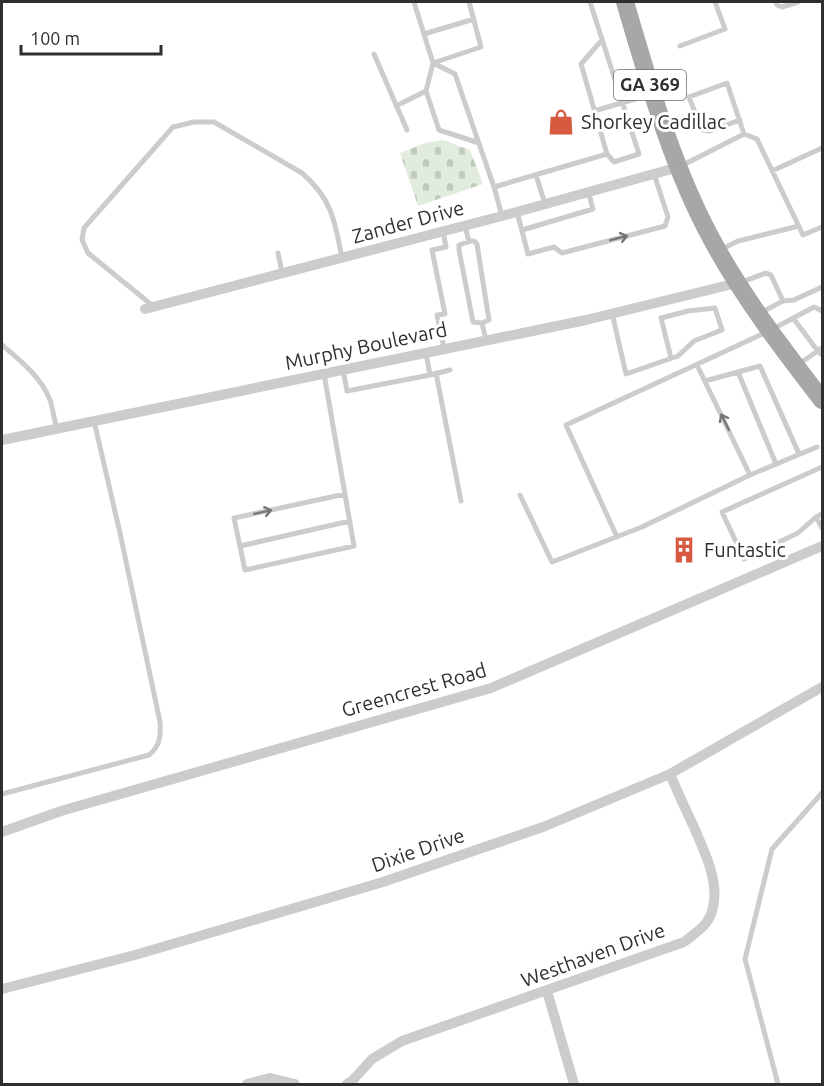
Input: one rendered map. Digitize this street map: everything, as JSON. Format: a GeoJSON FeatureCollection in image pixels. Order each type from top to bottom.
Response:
{"type":"FeatureCollection","features":[{"type":"Feature","properties":{"kind":"main road","name":"GA 369"},"geometry":{"type":"LineString","coordinates":[[625,2],[643,64],[692,201],[737,283],[769,331],[820,393]]}},
{"type":"Feature","properties":{"kind":"street","name":"Zander Drive"},"geometry":{"type":"LineString","coordinates":[[150,308],[465,226],[679,167]]}},
{"type":"Feature","properties":{"kind":"street","name":"Murphy Boulevard"},"geometry":{"type":"LineString","coordinates":[[2,440],[612,314],[737,283]]}},
{"type":"Feature","properties":{"kind":"street","name":"Greencrest Road"},"geometry":{"type":"LineString","coordinates":[[2,832],[61,811],[491,688],[822,546]]}},
{"type":"Feature","properties":{"kind":"street","name":"Dixie Drive"},"geometry":{"type":"LineString","coordinates":[[2,989],[135,955],[383,882],[543,827],[670,774],[822,687]]}},
{"type":"Feature","properties":{"kind":"street","name":"Westhaven Drive"},"geometry":{"type":"LineString","coordinates":[[347,1084],[352,1082],[372,1059],[402,1041],[684,942],[705,925],[712,911],[714,895],[712,875],[707,858],[670,774]]}},
{"type":"Feature","properties":{"kind":"street"},"geometry":{"type":"LineString","coordinates":[[547,991],[574,1084]]}},
{"type":"Feature","properties":{"kind":"street"},"geometry":{"type":"LineString","coordinates":[[247,1084],[270,1078],[295,1084]]}},
{"type":"Feature","properties":{"kind":"lane"},"geometry":{"type":"LineString","coordinates":[[414,2],[433,63],[426,91],[439,130],[479,143]]}},
{"type":"Feature","properties":{"kind":"lane"},"geometry":{"type":"LineString","coordinates":[[433,63],[481,47],[469,2]]}},
{"type":"Feature","properties":{"kind":"lane"},"geometry":{"type":"LineString","coordinates":[[590,2],[639,154],[614,162],[607,154],[581,64],[602,40]]}},
{"type":"Feature","properties":{"kind":"lane"},"geometry":{"type":"LineString","coordinates":[[680,46],[725,29],[715,2]]}},
{"type":"Feature","properties":{"kind":"lane"},"geometry":{"type":"LineString","coordinates":[[776,2],[782,8],[798,2]]}},
{"type":"Feature","properties":{"kind":"lane"},"geometry":{"type":"LineString","coordinates":[[424,34],[474,19]]}},
{"type":"Feature","properties":{"kind":"lane"},"geometry":{"type":"LineString","coordinates":[[374,54],[407,130]]}},
{"type":"Feature","properties":{"kind":"lane"},"geometry":{"type":"LineString","coordinates":[[433,63],[455,74],[502,216]]}},
{"type":"Feature","properties":{"kind":"lane"},"geometry":{"type":"LineString","coordinates":[[740,120],[710,131],[702,130],[689,97],[727,83],[740,120],[744,134]]}},
{"type":"Feature","properties":{"kind":"lane"},"geometry":{"type":"LineString","coordinates":[[396,106],[426,91]]}},
{"type":"Feature","properties":{"kind":"lane"},"geometry":{"type":"LineString","coordinates":[[594,111],[653,93]]}},
{"type":"Feature","properties":{"kind":"lane"},"geometry":{"type":"LineString","coordinates":[[150,308],[88,253],[82,240],[84,228],[173,127],[194,122],[214,122],[302,173],[323,195],[333,214],[342,258]]}},
{"type":"Feature","properties":{"kind":"lane"},"geometry":{"type":"LineString","coordinates":[[679,167],[744,134],[757,139],[803,235],[822,227]]}},
{"type":"Feature","properties":{"kind":"lane"},"geometry":{"type":"LineString","coordinates":[[772,171],[822,148]]}},
{"type":"Feature","properties":{"kind":"lane"},"geometry":{"type":"LineString","coordinates":[[494,187],[607,154]]}},
{"type":"Feature","properties":{"kind":"lane"},"geometry":{"type":"LineString","coordinates":[[517,212],[528,254],[554,248],[562,253],[665,226],[668,217],[654,174]]}},
{"type":"Feature","properties":{"kind":"lane"},"geometry":{"type":"LineString","coordinates":[[536,175],[545,204]]}},
{"type":"Feature","properties":{"kind":"lane"},"geometry":{"type":"LineString","coordinates":[[522,230],[593,209],[588,192]]}},
{"type":"Feature","properties":{"kind":"lane"},"geometry":{"type":"LineString","coordinates":[[465,226],[469,242]]}},
{"type":"Feature","properties":{"kind":"lane"},"geometry":{"type":"LineString","coordinates":[[718,251],[738,240],[799,226]]}},
{"type":"Feature","properties":{"kind":"lane"},"geometry":{"type":"LineString","coordinates":[[443,231],[446,247],[432,250],[445,314],[437,315],[444,348]]}},
{"type":"Feature","properties":{"kind":"lane"},"geometry":{"type":"LineString","coordinates":[[474,241],[477,244],[489,320],[482,323],[473,322],[459,250],[459,244],[474,241]]}},
{"type":"Feature","properties":{"kind":"lane"},"geometry":{"type":"LineString","coordinates":[[278,253],[282,273]]}},
{"type":"Feature","properties":{"kind":"lane"},"geometry":{"type":"LineString","coordinates":[[737,283],[766,273],[771,275],[783,301]]}},
{"type":"Feature","properties":{"kind":"lane"},"geometry":{"type":"LineString","coordinates":[[758,314],[783,301],[794,300],[822,287]]}},
{"type":"Feature","properties":{"kind":"lane"},"geometry":{"type":"LineString","coordinates":[[684,296],[688,311]]}},
{"type":"Feature","properties":{"kind":"lane"},"geometry":{"type":"LineString","coordinates":[[617,537],[566,425],[769,331],[814,307],[822,310]]}},
{"type":"Feature","properties":{"kind":"lane"},"geometry":{"type":"LineString","coordinates":[[612,314],[626,374],[678,356],[694,341],[722,330],[715,308],[688,311],[661,318],[671,358]]}},
{"type":"Feature","properties":{"kind":"lane"},"geometry":{"type":"LineString","coordinates":[[793,318],[821,351],[796,366]]}},
{"type":"Feature","properties":{"kind":"lane"},"geometry":{"type":"LineString","coordinates":[[482,323],[486,340]]}},
{"type":"Feature","properties":{"kind":"lane"},"geometry":{"type":"LineString","coordinates":[[2,345],[32,372],[42,385],[50,400],[57,429]]}},
{"type":"Feature","properties":{"kind":"lane"},"geometry":{"type":"LineString","coordinates":[[426,353],[433,374],[461,501]]}},
{"type":"Feature","properties":{"kind":"lane"},"geometry":{"type":"LineString","coordinates":[[697,365],[750,475]]}},
{"type":"Feature","properties":{"kind":"lane"},"geometry":{"type":"LineString","coordinates":[[705,381],[760,366],[799,454]]}},
{"type":"Feature","properties":{"kind":"lane"},"geometry":{"type":"LineString","coordinates":[[343,370],[347,391],[450,370]]}},
{"type":"Feature","properties":{"kind":"lane"},"geometry":{"type":"LineString","coordinates":[[738,372],[776,464]]}},
{"type":"Feature","properties":{"kind":"lane"},"geometry":{"type":"LineString","coordinates":[[324,374],[350,521],[354,546],[245,570],[234,518],[345,494]]}},
{"type":"Feature","properties":{"kind":"lane"},"geometry":{"type":"LineString","coordinates":[[2,794],[148,755],[156,749],[159,743],[161,733],[158,711],[94,421]]}},
{"type":"Feature","properties":{"kind":"lane"},"geometry":{"type":"LineString","coordinates":[[520,495],[552,562],[642,527],[750,475],[817,447]]}},
{"type":"Feature","properties":{"kind":"lane"},"geometry":{"type":"LineString","coordinates":[[822,468],[722,512],[744,559],[798,533],[822,514]]}},
{"type":"Feature","properties":{"kind":"lane"},"geometry":{"type":"LineString","coordinates":[[816,517],[822,528]]}},
{"type":"Feature","properties":{"kind":"lane"},"geometry":{"type":"LineString","coordinates":[[240,546],[350,521]]}},
{"type":"Feature","properties":{"kind":"lane"},"geometry":{"type":"LineString","coordinates":[[778,1084],[745,959],[772,849],[822,793]]}},
{"type":"Feature","properties":{"kind":"green space"},"geometry":{"type":"Polygon","coordinates":[[[443,140],[470,150],[483,184],[418,206],[400,153],[425,143],[443,140]]]}},
{"type":"Feature","properties":{"kind":"place","name":"Shorkey Cadillac"},"geometry":{"type":"Point","coordinates":[561,122]}},
{"type":"Feature","properties":{"kind":"place","name":"Funtastic"},"geometry":{"type":"Point","coordinates":[684,550]}}]}
